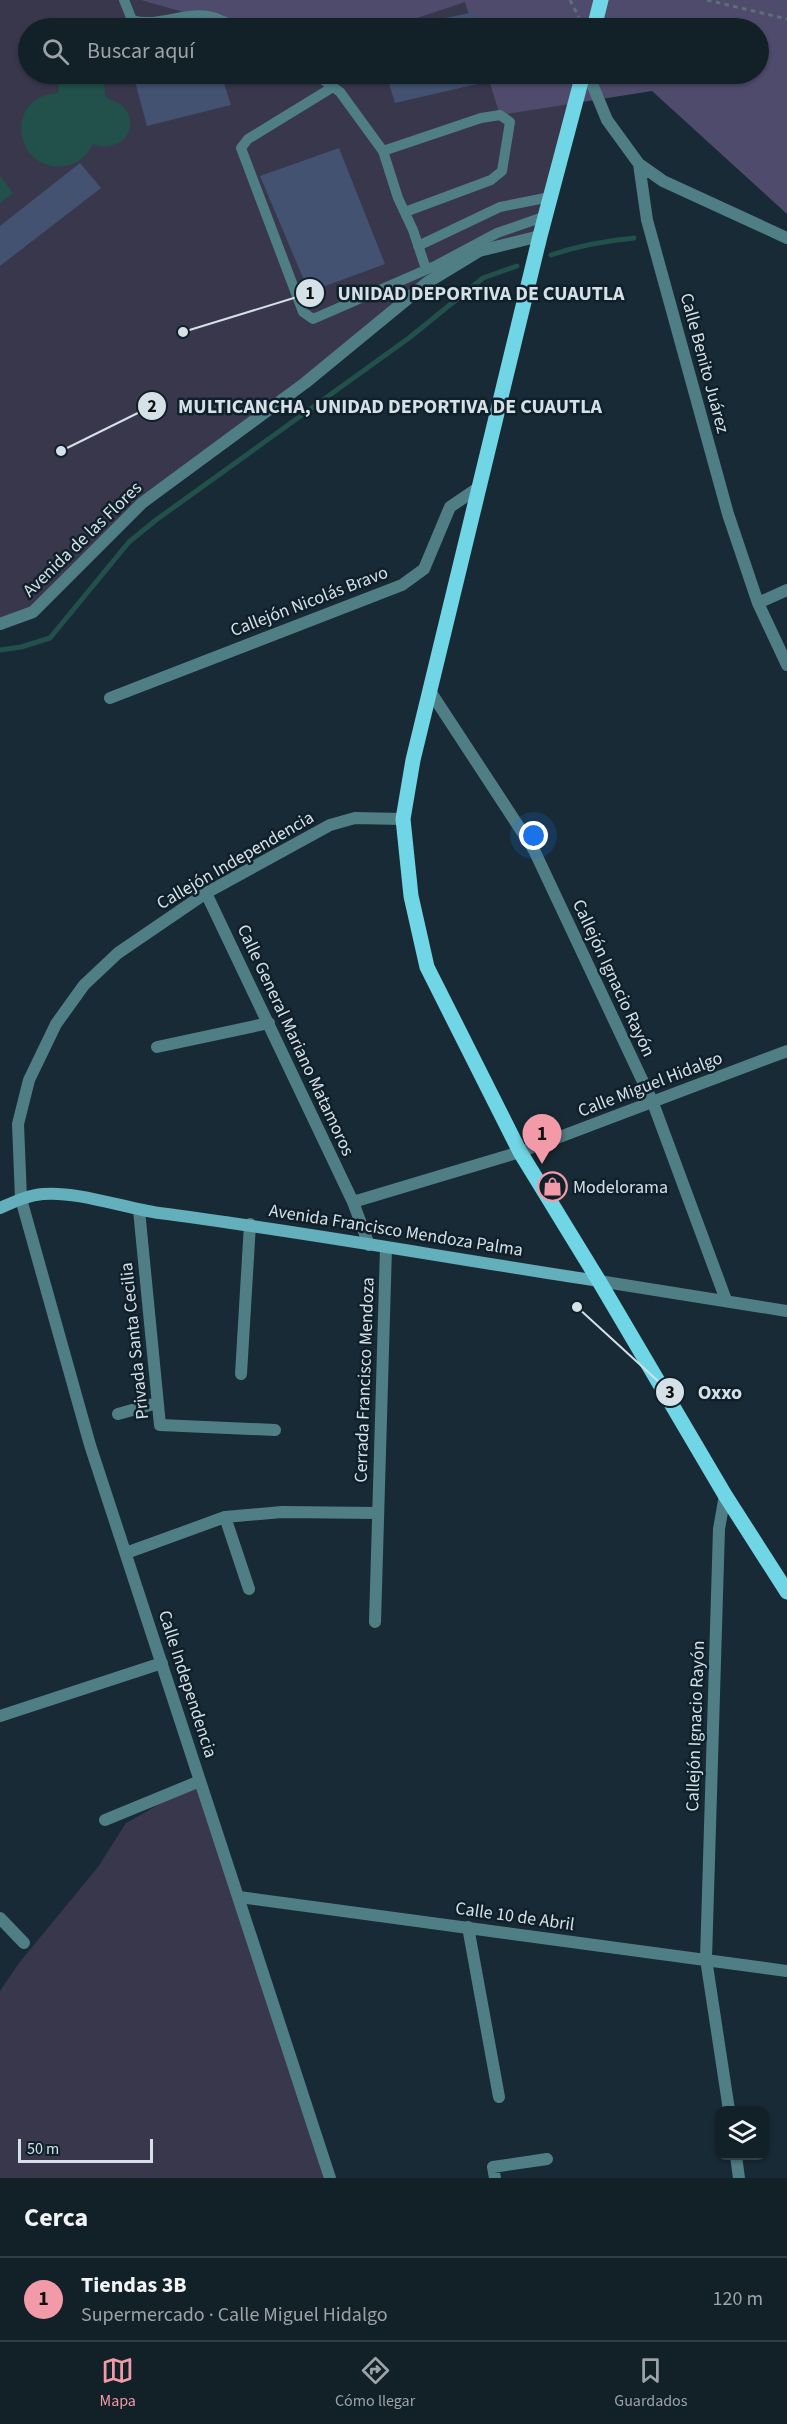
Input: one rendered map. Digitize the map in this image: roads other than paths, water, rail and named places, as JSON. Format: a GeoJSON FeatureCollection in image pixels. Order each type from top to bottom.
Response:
{"type":"FeatureCollection","features":[{"type":"Feature","properties":{"kind":"main road"},"geometry":{"type":"LineString","coordinates":[[593,18],[601,0]]}},
{"type":"Feature","properties":{"kind":"main road"},"geometry":{"type":"LineString","coordinates":[[580,84],[540,236],[413,760],[403,819],[411,896],[427,967],[520,1152],[725,1495],[787,1592]]}},
{"type":"Feature","properties":{"kind":"street","name":"Calle Benito Juárez"},"geometry":{"type":"LineString","coordinates":[[592,84],[607,120],[639,164],[650,231],[728,514],[758,603],[787,665]]}},
{"type":"Feature","properties":{"kind":"street"},"geometry":{"type":"LineString","coordinates":[[639,164],[663,181],[787,238]]}},
{"type":"Feature","properties":{"kind":"street","name":"Avenida de las Flores"},"geometry":{"type":"LineString","coordinates":[[0,624],[33,612],[142,503],[305,383],[428,282],[479,251],[540,236]]}},
{"type":"Feature","properties":{"kind":"street","name":"Callejón Nicolás Bravo"},"geometry":{"type":"LineString","coordinates":[[110,698],[402,585],[424,569],[450,507],[478,488]]}},
{"type":"Feature","properties":{"kind":"street"},"geometry":{"type":"LineString","coordinates":[[758,603],[787,590]]}},
{"type":"Feature","properties":{"kind":"street","name":"Callejón Ignacio Rayón"},"geometry":{"type":"LineString","coordinates":[[430,691],[534,850],[653,1103],[726,1300]]}},
{"type":"Feature","properties":{"kind":"street","name":"Callejón Independencia"},"geometry":{"type":"LineString","coordinates":[[21,1199],[18,1124],[29,1080],[56,1024],[84,985],[118,953],[206,893],[330,825],[355,819],[403,819]]}},
{"type":"Feature","properties":{"kind":"street","name":"Calle General Mariano Matamoros"},"geometry":{"type":"LineString","coordinates":[[206,893],[353,1202],[369,1245]]}},
{"type":"Feature","properties":{"kind":"street"},"geometry":{"type":"LineString","coordinates":[[157,1047],[269,1023]]}},
{"type":"Feature","properties":{"kind":"street","name":"Calle Miguel Hidalgo"},"geometry":{"type":"LineString","coordinates":[[353,1202],[520,1152],[787,1051]]}},
{"type":"Feature","properties":{"kind":"street","name":"Avenida Francisco Mendoza Palma"},"geometry":{"type":"LineString","coordinates":[[0,1208],[21,1199],[43,1194],[67,1195],[139,1210],[250,1224],[386,1248],[787,1311]]}},
{"type":"Feature","properties":{"kind":"street","name":"Calle Independencia"},"geometry":{"type":"LineString","coordinates":[[21,1199],[90,1445],[330,2178]]}},
{"type":"Feature","properties":{"kind":"street","name":"Privada Santa Cecilia"},"geometry":{"type":"LineString","coordinates":[[139,1210],[160,1425],[275,1430]]}},
{"type":"Feature","properties":{"kind":"street"},"geometry":{"type":"LineString","coordinates":[[241,1374],[250,1224]]}},
{"type":"Feature","properties":{"kind":"street","name":"Cerrada Francisco Mendoza"},"geometry":{"type":"LineString","coordinates":[[375,1622],[386,1248]]}},
{"type":"Feature","properties":{"kind":"street"},"geometry":{"type":"LineString","coordinates":[[118,1414],[158,1403]]}},
{"type":"Feature","properties":{"kind":"street","name":"Callejón Ignacio Rayón"},"geometry":{"type":"LineString","coordinates":[[725,1495],[719,1529],[705,1959],[728,2106]]}},
{"type":"Feature","properties":{"kind":"street"},"geometry":{"type":"LineString","coordinates":[[126,1553],[225,1517],[282,1512],[378,1513]]}},
{"type":"Feature","properties":{"kind":"street"},"geometry":{"type":"LineString","coordinates":[[225,1517],[249,1589]]}},
{"type":"Feature","properties":{"kind":"street"},"geometry":{"type":"LineString","coordinates":[[0,1716],[162,1663]]}},
{"type":"Feature","properties":{"kind":"street"},"geometry":{"type":"LineString","coordinates":[[105,1820],[200,1781]]}},
{"type":"Feature","properties":{"kind":"street","name":"Calle 10 de Abril"},"geometry":{"type":"LineString","coordinates":[[239,1897],[787,1971]]}},
{"type":"Feature","properties":{"kind":"street"},"geometry":{"type":"LineString","coordinates":[[0,1918],[24,1943]]}},
{"type":"Feature","properties":{"kind":"street"},"geometry":{"type":"LineString","coordinates":[[468,1928],[499,2097]]}},
{"type":"Feature","properties":{"kind":"street"},"geometry":{"type":"LineString","coordinates":[[495,2178],[493,2167],[547,2159]]}},
{"type":"Feature","properties":{"kind":"street"},"geometry":{"type":"LineString","coordinates":[[737,2160],[739,2178]]}},
{"type":"Feature","properties":{"kind":"lane"},"geometry":{"type":"LineString","coordinates":[[123,0],[131,18]]}},
{"type":"Feature","properties":{"kind":"lane"},"geometry":{"type":"LineString","coordinates":[[179,18],[190,16],[214,18]]}},
{"type":"Feature","properties":{"kind":"lane"},"geometry":{"type":"LineString","coordinates":[[329,84],[340,92],[383,151],[398,198],[426,269]]}},
{"type":"Feature","properties":{"kind":"lane"},"geometry":{"type":"LineString","coordinates":[[333,87],[248,139],[241,148],[303,312],[313,319],[426,269],[497,233],[546,216]]}},
{"type":"Feature","properties":{"kind":"lane"},"geometry":{"type":"LineString","coordinates":[[383,151],[481,118],[500,115],[510,122],[502,171],[491,180],[405,212]]}},
{"type":"Feature","properties":{"kind":"lane"},"geometry":{"type":"LineString","coordinates":[[418,246],[500,207],[550,197]]}},
{"type":"Feature","properties":{"kind":"waterway"},"geometry":{"type":"LineString","coordinates":[[551,255],[592,244],[634,238]]}},
{"type":"Feature","properties":{"kind":"waterway"},"geometry":{"type":"LineString","coordinates":[[0,650],[21,647],[50,638],[129,542],[156,520],[409,338],[483,278],[517,266]]}},
{"type":"Feature","properties":{"kind":"place","name":"UNIDAD DEPORTIVA DE CUAUTLA"},"geometry":{"type":"Point","coordinates":[183,332]}},
{"type":"Feature","properties":{"kind":"place","name":"MULTICANCHA, UNIDAD DEPORTIVA DE CUAUTLA"},"geometry":{"type":"Point","coordinates":[61,451]}},
{"type":"Feature","properties":{"kind":"place","name":"Tiendas 3B"},"geometry":{"type":"Point","coordinates":[542,1164]}},
{"type":"Feature","properties":{"kind":"place","name":"Modelorama"},"geometry":{"type":"Point","coordinates":[552,1187]}},
{"type":"Feature","properties":{"kind":"place","name":"Oxxo"},"geometry":{"type":"Point","coordinates":[577,1307]}}]}
